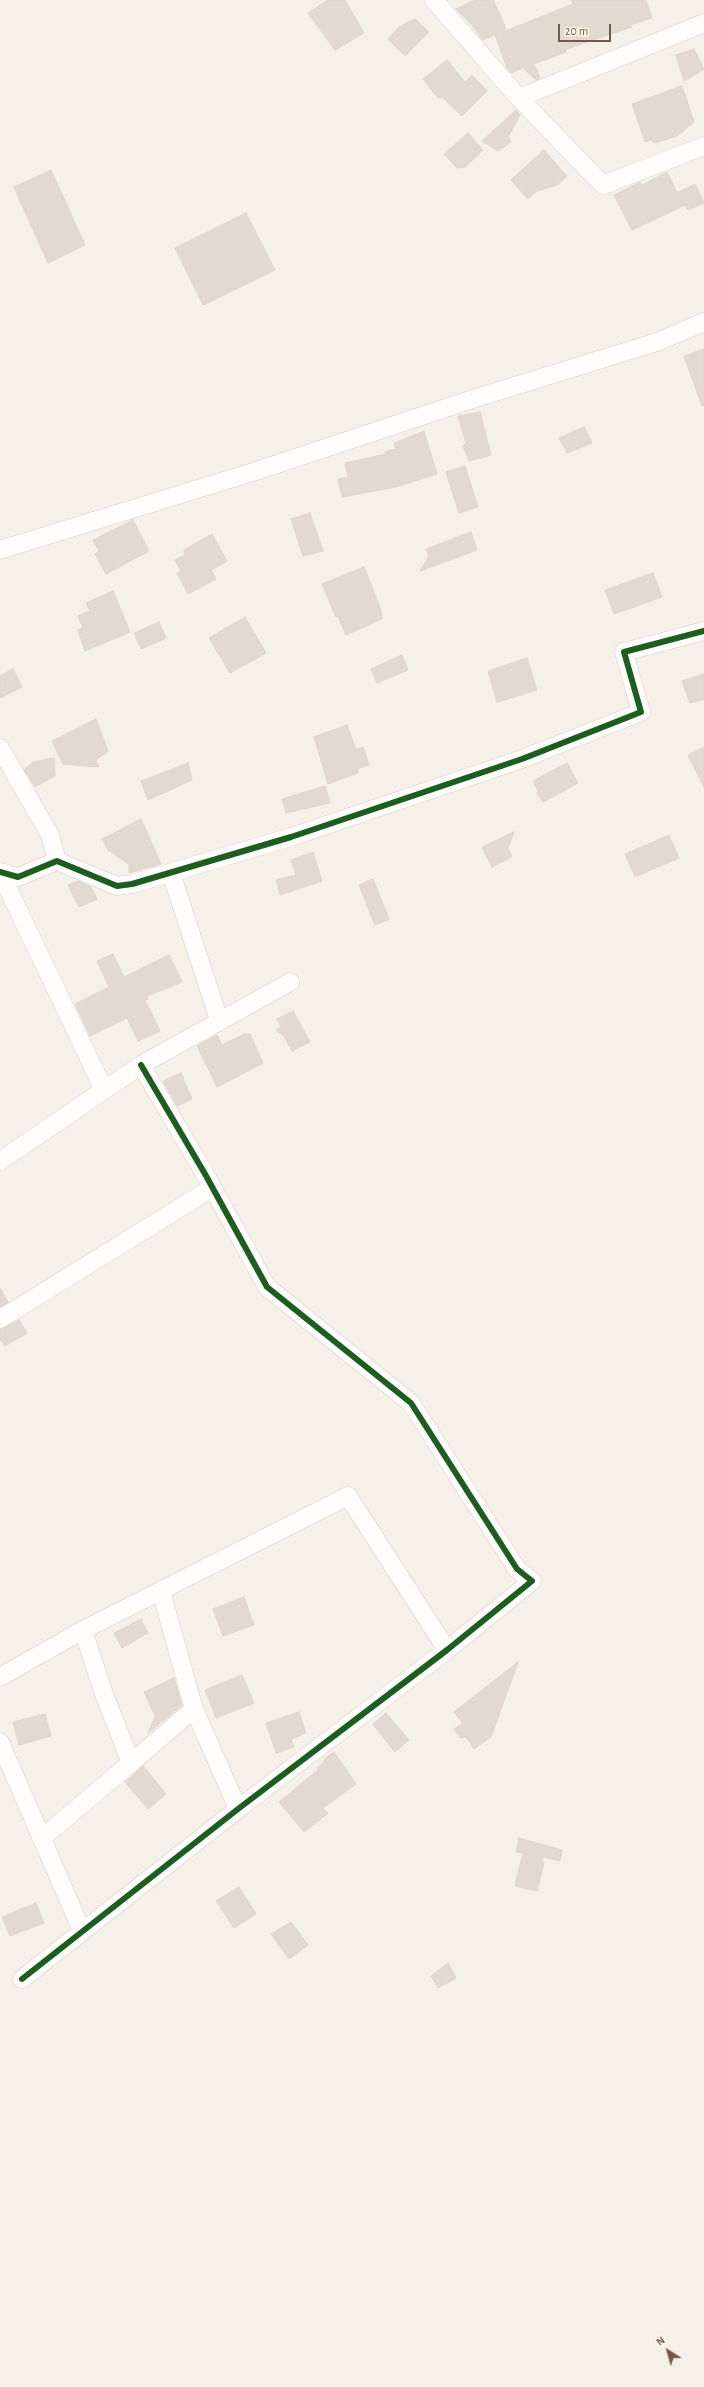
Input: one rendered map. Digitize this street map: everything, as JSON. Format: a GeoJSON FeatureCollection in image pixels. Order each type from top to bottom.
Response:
{"type":"FeatureCollection","features":[{"type":"Feature","properties":{"kind":"street"},"geometry":{"type":"LineString","coordinates":[[434,0],[519,98],[604,185],[704,146]]}},
{"type":"Feature","properties":{"kind":"street"},"geometry":{"type":"LineString","coordinates":[[519,98],[704,23]]}},
{"type":"Feature","properties":{"kind":"street"},"geometry":{"type":"LineString","coordinates":[[0,550],[256,472],[479,397],[657,342],[704,322]]}},
{"type":"Feature","properties":{"kind":"street"},"geometry":{"type":"LineString","coordinates":[[0,872],[18,877],[57,861],[117,886],[132,884],[291,836],[522,759],[641,712],[624,652],[704,631]]}},
{"type":"Feature","properties":{"kind":"street"},"geometry":{"type":"LineString","coordinates":[[0,748],[50,835],[57,861]]}},
{"type":"Feature","properties":{"kind":"street"},"geometry":{"type":"LineString","coordinates":[[0,872],[104,1090]]}},
{"type":"Feature","properties":{"kind":"street"},"geometry":{"type":"LineString","coordinates":[[171,873],[220,1020]]}},
{"type":"Feature","properties":{"kind":"street"},"geometry":{"type":"LineString","coordinates":[[0,1161],[141,1065],[290,982]]}},
{"type":"Feature","properties":{"kind":"street"},"geometry":{"type":"LineString","coordinates":[[22,1979],[238,1809],[448,1650],[532,1581],[516,1569],[411,1403],[267,1288],[212,1188],[141,1065]]}},
{"type":"Feature","properties":{"kind":"street"},"geometry":{"type":"LineString","coordinates":[[0,1319],[212,1188]]}},
{"type":"Feature","properties":{"kind":"street"},"geometry":{"type":"LineString","coordinates":[[0,1677],[83,1630],[348,1496],[448,1650]]}},
{"type":"Feature","properties":{"kind":"street"},"geometry":{"type":"LineString","coordinates":[[161,1591],[194,1709],[238,1809]]}},
{"type":"Feature","properties":{"kind":"street"},"geometry":{"type":"LineString","coordinates":[[83,1630],[104,1694],[131,1763]]}},
{"type":"Feature","properties":{"kind":"street"},"geometry":{"type":"LineString","coordinates":[[42,1838],[194,1709]]}},
{"type":"Feature","properties":{"kind":"street"},"geometry":{"type":"LineString","coordinates":[[0,1742],[82,1931]]}},
{"type":"Feature","properties":{"kind":"building"},"geometry":{"type":"Polygon","coordinates":[[[328,0],[345,0],[364,33],[335,50],[308,13],[328,0]]]}},
{"type":"Feature","properties":{"kind":"building"},"geometry":{"type":"Polygon","coordinates":[[[475,0],[493,0],[506,29],[483,40],[471,24],[456,9],[475,0]]]}},
{"type":"Feature","properties":{"kind":"building"},"geometry":{"type":"Polygon","coordinates":[[[572,0],[646,0],[652,18],[630,25],[632,27],[566,49],[566,52],[534,64],[540,78],[536,80],[523,68],[511,73],[507,68],[495,35],[573,4],[572,0]]]}},
{"type":"Feature","properties":{"kind":"building"},"geometry":{"type":"Polygon","coordinates":[[[415,19],[429,32],[405,56],[388,39],[399,27],[415,19]]]}},
{"type":"Feature","properties":{"kind":"building"},"geometry":{"type":"Polygon","coordinates":[[[694,49],[704,69],[684,81],[676,55],[694,49]]]}},
{"type":"Feature","properties":{"kind":"building"},"geometry":{"type":"Polygon","coordinates":[[[447,60],[465,82],[472,75],[487,91],[462,116],[442,97],[438,98],[423,79],[447,60]]]}},
{"type":"Feature","properties":{"kind":"building"},"geometry":{"type":"Polygon","coordinates":[[[682,86],[694,122],[677,136],[654,143],[651,140],[645,142],[632,104],[682,86]]]}},
{"type":"Feature","properties":{"kind":"building"},"geometry":{"type":"Polygon","coordinates":[[[516,110],[520,115],[508,137],[511,142],[498,151],[482,141],[516,110]]]}},
{"type":"Feature","properties":{"kind":"building"},"geometry":{"type":"Polygon","coordinates":[[[468,133],[483,150],[465,167],[457,168],[444,154],[468,133]]]}},
{"type":"Feature","properties":{"kind":"building"},"geometry":{"type":"Polygon","coordinates":[[[544,150],[567,176],[557,185],[537,191],[528,199],[511,180],[544,150]]]}},
{"type":"Feature","properties":{"kind":"building"},"geometry":{"type":"Polygon","coordinates":[[[51,170],[85,245],[48,263],[14,187],[51,170]]]}},
{"type":"Feature","properties":{"kind":"building"},"geometry":{"type":"Polygon","coordinates":[[[667,172],[677,193],[695,184],[704,203],[688,210],[685,205],[632,230],[614,195],[640,182],[642,185],[667,172]]]}},
{"type":"Feature","properties":{"kind":"building"},"geometry":{"type":"Polygon","coordinates":[[[246,213],[275,270],[203,305],[175,248],[246,213]]]}},
{"type":"Feature","properties":{"kind":"building"},"geometry":{"type":"Polygon","coordinates":[[[704,349],[704,405],[702,406],[684,356],[704,349]]]}},
{"type":"Feature","properties":{"kind":"building"},"geometry":{"type":"Polygon","coordinates":[[[480,412],[491,455],[469,461],[463,446],[466,443],[458,416],[480,412]]]}},
{"type":"Feature","properties":{"kind":"building"},"geometry":{"type":"Polygon","coordinates":[[[584,427],[592,443],[567,453],[559,438],[584,427]]]}},
{"type":"Feature","properties":{"kind":"building"},"geometry":{"type":"Polygon","coordinates":[[[424,431],[437,474],[396,487],[342,497],[338,479],[348,477],[345,463],[386,454],[385,452],[396,449],[394,443],[424,431]]]}},
{"type":"Feature","properties":{"kind":"building"},"geometry":{"type":"Polygon","coordinates":[[[465,466],[478,507],[459,513],[446,472],[465,466]]]}},
{"type":"Feature","properties":{"kind":"building"},"geometry":{"type":"Polygon","coordinates":[[[310,513],[323,551],[303,556],[291,519],[310,513]]]}},
{"type":"Feature","properties":{"kind":"building"},"geometry":{"type":"Polygon","coordinates":[[[133,520],[149,551],[106,574],[95,554],[99,551],[93,540],[133,520]]]}},
{"type":"Feature","properties":{"kind":"building"},"geometry":{"type":"Polygon","coordinates":[[[471,532],[477,550],[420,571],[429,556],[426,549],[471,532]]]}},
{"type":"Feature","properties":{"kind":"building"},"geometry":{"type":"Polygon","coordinates":[[[212,534],[227,561],[211,570],[216,579],[188,594],[177,573],[181,571],[175,560],[185,555],[184,550],[212,534]]]}},
{"type":"Feature","properties":{"kind":"building"},"geometry":{"type":"Polygon","coordinates":[[[364,567],[381,610],[382,619],[346,635],[338,616],[336,617],[322,584],[364,567]]]}},
{"type":"Feature","properties":{"kind":"building"},"geometry":{"type":"Polygon","coordinates":[[[653,573],[662,597],[614,614],[605,590],[653,573]]]}},
{"type":"Feature","properties":{"kind":"building"},"geometry":{"type":"Polygon","coordinates":[[[113,591],[130,632],[85,651],[78,630],[83,628],[78,616],[90,611],[86,603],[113,591]]]}},
{"type":"Feature","properties":{"kind":"building"},"geometry":{"type":"Polygon","coordinates":[[[245,617],[266,653],[230,673],[209,638],[245,617]]]}},
{"type":"Feature","properties":{"kind":"building"},"geometry":{"type":"Polygon","coordinates":[[[159,622],[166,638],[141,649],[134,633],[159,622]]]}},
{"type":"Feature","properties":{"kind":"building"},"geometry":{"type":"Polygon","coordinates":[[[402,655],[408,670],[377,683],[371,669],[402,655]]]}},
{"type":"Feature","properties":{"kind":"building"},"geometry":{"type":"Polygon","coordinates":[[[527,658],[537,690],[497,702],[488,671],[527,658]]]}},
{"type":"Feature","properties":{"kind":"building"},"geometry":{"type":"Polygon","coordinates":[[[13,669],[22,687],[0,698],[0,676],[13,669]]]}},
{"type":"Feature","properties":{"kind":"building"},"geometry":{"type":"Polygon","coordinates":[[[704,674],[704,699],[690,703],[682,681],[704,674]]]}},
{"type":"Feature","properties":{"kind":"building"},"geometry":{"type":"Polygon","coordinates":[[[96,719],[108,751],[96,760],[99,767],[63,764],[52,741],[96,719]]]}},
{"type":"Feature","properties":{"kind":"building"},"geometry":{"type":"Polygon","coordinates":[[[347,725],[356,750],[363,747],[369,765],[357,769],[358,773],[328,784],[314,737],[347,725]]]}},
{"type":"Feature","properties":{"kind":"building"},"geometry":{"type":"Polygon","coordinates":[[[704,747],[704,787],[688,755],[704,747]]]}},
{"type":"Feature","properties":{"kind":"building"},"geometry":{"type":"Polygon","coordinates":[[[54,758],[55,776],[35,787],[24,770],[33,762],[54,758]]]}},
{"type":"Feature","properties":{"kind":"building"},"geometry":{"type":"Polygon","coordinates":[[[188,763],[192,780],[148,800],[141,781],[188,763]]]}},
{"type":"Feature","properties":{"kind":"building"},"geometry":{"type":"Polygon","coordinates":[[[567,763],[578,783],[543,802],[537,793],[538,791],[533,781],[567,763]]]}},
{"type":"Feature","properties":{"kind":"building"},"geometry":{"type":"Polygon","coordinates":[[[325,786],[330,803],[286,813],[282,799],[325,786]]]}},
{"type":"Feature","properties":{"kind":"building"},"geometry":{"type":"Polygon","coordinates":[[[141,819],[161,864],[129,873],[129,864],[108,850],[102,839],[141,819]]]}},
{"type":"Feature","properties":{"kind":"building"},"geometry":{"type":"Polygon","coordinates":[[[514,832],[508,848],[512,857],[492,867],[482,847],[514,832]]]}},
{"type":"Feature","properties":{"kind":"building"},"geometry":{"type":"Polygon","coordinates":[[[669,835],[679,858],[635,877],[625,854],[669,835]]]}},
{"type":"Feature","properties":{"kind":"building"},"geometry":{"type":"Polygon","coordinates":[[[313,852],[322,881],[280,895],[276,880],[296,875],[291,860],[313,852]]]}},
{"type":"Feature","properties":{"kind":"building"},"geometry":{"type":"Polygon","coordinates":[[[373,879],[389,919],[375,925],[359,885],[373,879]]]}},
{"type":"Feature","properties":{"kind":"building"},"geometry":{"type":"Polygon","coordinates":[[[78,881],[91,887],[97,899],[79,907],[68,885],[78,881]]]}},
{"type":"Feature","properties":{"kind":"building"},"geometry":{"type":"Polygon","coordinates":[[[113,954],[124,977],[169,955],[182,982],[147,996],[148,999],[145,1000],[160,1031],[138,1041],[127,1018],[90,1036],[75,1004],[109,987],[97,961],[113,954]]]}},
{"type":"Feature","properties":{"kind":"building"},"geometry":{"type":"Polygon","coordinates":[[[293,1011],[310,1042],[292,1051],[284,1036],[276,1030],[281,1027],[277,1019],[293,1011]]]}},
{"type":"Feature","properties":{"kind":"building"},"geometry":{"type":"Polygon","coordinates":[[[244,1034],[250,1034],[263,1063],[217,1087],[197,1046],[217,1035],[222,1045],[244,1034]]]}},
{"type":"Feature","properties":{"kind":"building"},"geometry":{"type":"Polygon","coordinates":[[[181,1073],[192,1099],[177,1106],[163,1081],[181,1073]]]}},
{"type":"Feature","properties":{"kind":"building"},"geometry":{"type":"Polygon","coordinates":[[[0,1288],[8,1302],[0,1307],[0,1288]]]}},
{"type":"Feature","properties":{"kind":"building"},"geometry":{"type":"Polygon","coordinates":[[[19,1320],[27,1333],[5,1346],[0,1339],[0,1329],[19,1320]]]}},
{"type":"Feature","properties":{"kind":"building"},"geometry":{"type":"Polygon","coordinates":[[[244,1597],[254,1625],[223,1636],[213,1609],[244,1597]]]}},
{"type":"Feature","properties":{"kind":"building"},"geometry":{"type":"Polygon","coordinates":[[[141,1619],[148,1633],[122,1648],[114,1633],[141,1619]]]}},
{"type":"Feature","properties":{"kind":"building"},"geometry":{"type":"Polygon","coordinates":[[[518,1662],[491,1737],[474,1749],[466,1737],[461,1738],[454,1729],[463,1723],[454,1712],[518,1662]]]}},
{"type":"Feature","properties":{"kind":"building"},"geometry":{"type":"Polygon","coordinates":[[[242,1675],[254,1703],[216,1718],[205,1690],[242,1675]]]}},
{"type":"Feature","properties":{"kind":"building"},"geometry":{"type":"Polygon","coordinates":[[[174,1678],[182,1705],[148,1733],[155,1716],[144,1692],[174,1678]]]}},
{"type":"Feature","properties":{"kind":"building"},"geometry":{"type":"Polygon","coordinates":[[[299,1712],[306,1733],[291,1739],[294,1747],[276,1753],[266,1723],[299,1712]]]}},
{"type":"Feature","properties":{"kind":"building"},"geometry":{"type":"Polygon","coordinates":[[[386,1713],[409,1740],[395,1752],[373,1724],[386,1713]]]}},
{"type":"Feature","properties":{"kind":"building"},"geometry":{"type":"Polygon","coordinates":[[[45,1714],[51,1736],[19,1745],[13,1722],[45,1714]]]}},
{"type":"Feature","properties":{"kind":"building"},"geometry":{"type":"Polygon","coordinates":[[[334,1752],[356,1784],[323,1808],[328,1813],[304,1832],[279,1802],[318,1770],[317,1768],[324,1762],[324,1759],[334,1752]]]}},
{"type":"Feature","properties":{"kind":"building"},"geometry":{"type":"Polygon","coordinates":[[[143,1766],[166,1794],[148,1809],[125,1782],[143,1766]]]}},
{"type":"Feature","properties":{"kind":"building"},"geometry":{"type":"Polygon","coordinates":[[[519,1838],[562,1850],[560,1861],[543,1857],[542,1862],[544,1862],[537,1891],[515,1886],[523,1853],[516,1852],[519,1838]]]}},
{"type":"Feature","properties":{"kind":"building"},"geometry":{"type":"Polygon","coordinates":[[[239,1887],[256,1914],[234,1928],[216,1901],[239,1887]]]}},
{"type":"Feature","properties":{"kind":"building"},"geometry":{"type":"Polygon","coordinates":[[[36,1903],[44,1923],[10,1936],[2,1917],[36,1903]]]}},
{"type":"Feature","properties":{"kind":"building"},"geometry":{"type":"Polygon","coordinates":[[[291,1922],[308,1945],[289,1959],[271,1934],[291,1922]]]}},
{"type":"Feature","properties":{"kind":"building"},"geometry":{"type":"Polygon","coordinates":[[[448,1963],[456,1978],[438,1988],[431,1976],[448,1963]]]}},
{"type":"Feature","properties":{"kind":"cycle path"},"geometry":{"type":"LineString","coordinates":[[0,872],[18,877],[57,861],[117,886],[132,884],[291,837],[522,759],[641,712],[624,652],[704,631]]}},
{"type":"Feature","properties":{"kind":"cycle path"},"geometry":{"type":"LineString","coordinates":[[22,1979],[238,1809],[447,1650],[532,1581],[517,1569],[411,1403],[267,1287],[205,1174],[141,1065]]}}]}
